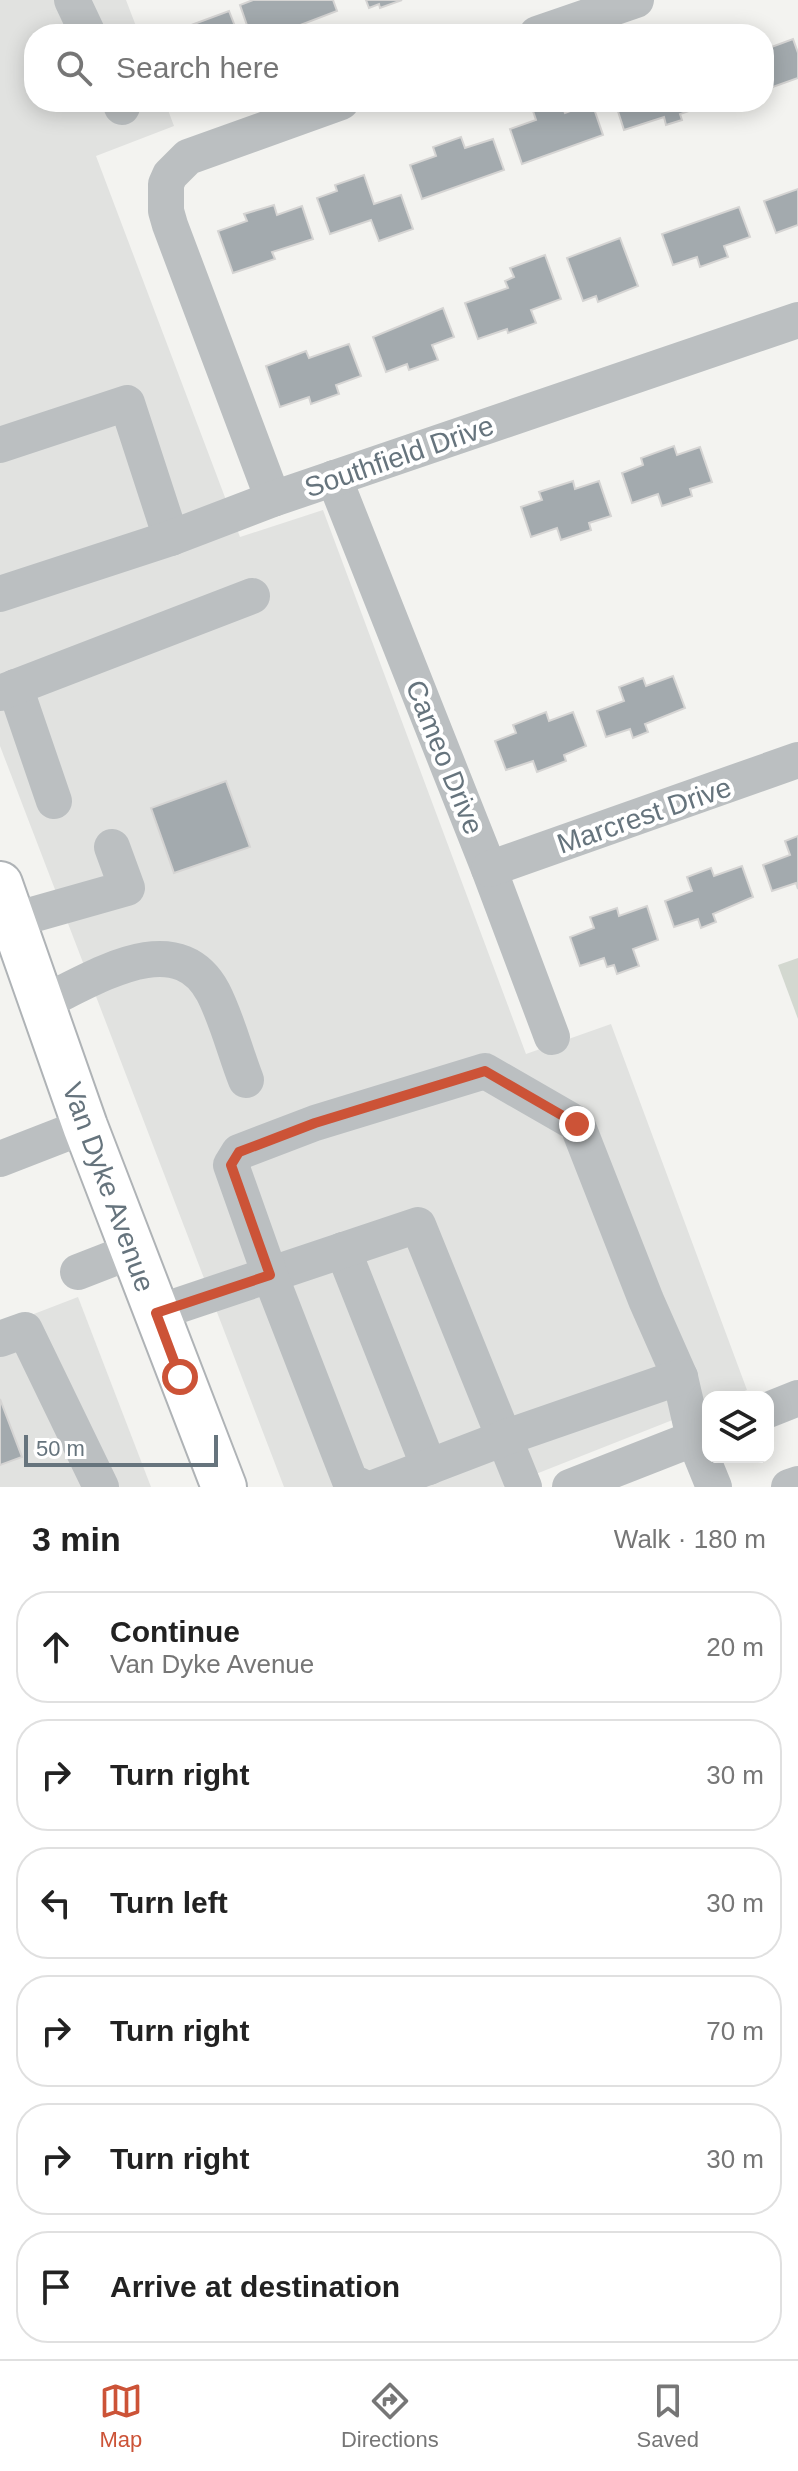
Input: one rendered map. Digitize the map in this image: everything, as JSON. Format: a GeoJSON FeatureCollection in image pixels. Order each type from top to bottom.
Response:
{"type":"FeatureCollection","features":[{"type":"Feature","properties":{"kind":"main road","name":"Van Dyke Avenue"},"geometry":{"type":"LineString","coordinates":[[7,902],[85,1126],[224,1487]]}},
{"type":"Feature","properties":{"kind":"street"},"geometry":{"type":"LineString","coordinates":[[72,0],[83,24]]}},
{"type":"Feature","properties":{"kind":"street"},"geometry":{"type":"LineString","coordinates":[[566,24],[636,0]]}},
{"type":"Feature","properties":{"kind":"street"},"geometry":{"type":"LineString","coordinates":[[273,499],[170,225],[165,196],[170,175],[188,157],[312,112]]}},
{"type":"Feature","properties":{"kind":"street","name":"Southfield Drive"},"geometry":{"type":"LineString","coordinates":[[1,592],[171,538],[273,499],[798,320]]}},
{"type":"Feature","properties":{"kind":"street"},"geometry":{"type":"LineString","coordinates":[[0,445],[127,403],[171,538]]}},
{"type":"Feature","properties":{"kind":"street","name":"Cameo Drive"},"geometry":{"type":"LineString","coordinates":[[334,478],[552,1037]]}},
{"type":"Feature","properties":{"kind":"street"},"geometry":{"type":"LineString","coordinates":[[54,801],[7,690],[252,596]]}},
{"type":"Feature","properties":{"kind":"street","name":"Marcrest Drive"},"geometry":{"type":"LineString","coordinates":[[489,869],[798,760]]}},
{"type":"Feature","properties":{"kind":"street"},"geometry":{"type":"LineString","coordinates":[[7,902],[127,888],[112,847]]}},
{"type":"Feature","properties":{"kind":"street"},"geometry":{"type":"LineString","coordinates":[[42,1003],[128,963],[159,958],[186,965],[202,975],[214,994],[246,1080]]}},
{"type":"Feature","properties":{"kind":"street"},"geometry":{"type":"LineString","coordinates":[[363,1487],[350,1481],[231,1165],[239,1152],[315,1123],[485,1071],[577,1124],[646,1300],[680,1377],[701,1436],[714,1487]]}},
{"type":"Feature","properties":{"kind":"street"},"geometry":{"type":"LineString","coordinates":[[0,1159],[85,1126]]}},
{"type":"Feature","properties":{"kind":"street"},"geometry":{"type":"LineString","coordinates":[[156,1313],[418,1225],[524,1487]]}},
{"type":"Feature","properties":{"kind":"street"},"geometry":{"type":"LineString","coordinates":[[343,1250],[429,1467]]}},
{"type":"Feature","properties":{"kind":"street"},"geometry":{"type":"LineString","coordinates":[[78,1272],[132,1251]]}},
{"type":"Feature","properties":{"kind":"street"},"geometry":{"type":"LineString","coordinates":[[0,1339],[25,1330],[98,1486]]}},
{"type":"Feature","properties":{"kind":"street"},"geometry":{"type":"LineString","coordinates":[[376,1487],[504,1438],[680,1377]]}},
{"type":"Feature","properties":{"kind":"street"},"geometry":{"type":"LineString","coordinates":[[774,1408],[798,1398]]}},
{"type":"Feature","properties":{"kind":"street"},"geometry":{"type":"LineString","coordinates":[[570,1487],[701,1436]]}},
{"type":"Feature","properties":{"kind":"street"},"geometry":{"type":"LineString","coordinates":[[789,1487],[798,1484]]}},
{"type":"Feature","properties":{"kind":"shaded area"},"geometry":{"type":"Polygon","coordinates":[[[0,0],[126,0],[135,24],[24,24],[24,112],[169,112],[174,126],[96,156],[240,537],[323,510],[526,1054],[611,1024],[747,1390],[702,1391],[702,1408],[503,1487],[284,1487],[0,746],[0,0]]]}},
{"type":"Feature","properties":{"kind":"shaded area"},"geometry":{"type":"Polygon","coordinates":[[[798,958],[798,1019],[778,965],[798,958]]]}},
{"type":"Feature","properties":{"kind":"shaded area"},"geometry":{"type":"Polygon","coordinates":[[[78,1297],[151,1487],[0,1487],[0,1327],[78,1297]]]}},
{"type":"Feature","properties":{"kind":"building"},"geometry":{"type":"Polygon","coordinates":[[[253,0],[333,0],[337,11],[303,24],[247,24],[240,5],[253,0]]]}},
{"type":"Feature","properties":{"kind":"building"},"geometry":{"type":"Polygon","coordinates":[[[366,0],[402,0],[380,8],[379,4],[369,8],[366,0]]]}},
{"type":"Feature","properties":{"kind":"building"},"geometry":{"type":"Polygon","coordinates":[[[229,11],[234,24],[194,24],[229,11]]]}},
{"type":"Feature","properties":{"kind":"building"},"geometry":{"type":"Polygon","coordinates":[[[793,39],[798,53],[798,78],[774,87],[774,46],[793,39]]]}},
{"type":"Feature","properties":{"kind":"building"},"geometry":{"type":"Polygon","coordinates":[[[533,112],[595,112],[603,135],[522,164],[510,129],[536,120],[533,112]]]}},
{"type":"Feature","properties":{"kind":"building"},"geometry":{"type":"Polygon","coordinates":[[[618,112],[686,112],[680,114],[682,120],[666,125],[664,117],[624,130],[618,112]]]}},
{"type":"Feature","properties":{"kind":"building"},"geometry":{"type":"Polygon","coordinates":[[[461,137],[465,148],[493,139],[504,170],[422,199],[410,165],[436,156],[433,147],[461,137]]]}},
{"type":"Feature","properties":{"kind":"building"},"geometry":{"type":"Polygon","coordinates":[[[364,175],[374,204],[401,195],[413,229],[379,241],[371,220],[330,234],[317,198],[337,191],[335,185],[364,175]]]}},
{"type":"Feature","properties":{"kind":"building"},"geometry":{"type":"Polygon","coordinates":[[[798,189],[798,225],[776,233],[764,201],[798,189]]]}},
{"type":"Feature","properties":{"kind":"building"},"geometry":{"type":"Polygon","coordinates":[[[274,205],[277,215],[302,206],[313,239],[272,252],[275,259],[233,273],[218,231],[247,221],[244,214],[274,205]]]}},
{"type":"Feature","properties":{"kind":"building"},"geometry":{"type":"Polygon","coordinates":[[[739,207],[750,237],[724,246],[728,257],[700,267],[697,257],[673,265],[662,234],[739,207]]]}},
{"type":"Feature","properties":{"kind":"building"},"geometry":{"type":"Polygon","coordinates":[[[620,238],[638,286],[598,302],[596,296],[583,301],[567,258],[620,238]]]}},
{"type":"Feature","properties":{"kind":"building"},"geometry":{"type":"Polygon","coordinates":[[[545,255],[561,299],[531,310],[536,323],[478,339],[465,303],[508,288],[505,281],[514,277],[510,268],[545,255]]]}},
{"type":"Feature","properties":{"kind":"building"},"geometry":{"type":"Polygon","coordinates":[[[443,308],[454,337],[432,345],[438,360],[409,370],[407,364],[386,372],[373,337],[443,308]]]}},
{"type":"Feature","properties":{"kind":"building"},"geometry":{"type":"Polygon","coordinates":[[[349,344],[361,376],[336,385],[339,394],[311,404],[309,397],[280,407],[266,366],[306,351],[309,358],[349,344]]]}},
{"type":"Feature","properties":{"kind":"building"},"geometry":{"type":"Polygon","coordinates":[[[674,446],[677,455],[700,447],[712,482],[690,489],[692,496],[662,506],[658,494],[632,503],[622,473],[643,465],[641,458],[674,446]]]}},
{"type":"Feature","properties":{"kind":"building"},"geometry":{"type":"Polygon","coordinates":[[[573,481],[575,489],[599,481],[611,516],[589,523],[591,530],[561,540],[557,528],[531,537],[521,507],[542,500],[539,492],[573,481]]]}},
{"type":"Feature","properties":{"kind":"building"},"geometry":{"type":"Polygon","coordinates":[[[673,676],[685,708],[645,724],[648,732],[633,738],[630,729],[606,737],[597,711],[624,701],[619,687],[643,678],[646,686],[673,676]]]}},
{"type":"Feature","properties":{"kind":"building"},"geometry":{"type":"Polygon","coordinates":[[[546,712],[549,721],[573,712],[586,746],[564,755],[566,761],[537,772],[533,761],[506,770],[495,741],[516,733],[513,725],[546,712]]]}},
{"type":"Feature","properties":{"kind":"building"},"geometry":{"type":"Polygon","coordinates":[[[226,781],[250,847],[174,873],[151,808],[226,781]]]}},
{"type":"Feature","properties":{"kind":"building"},"geometry":{"type":"Polygon","coordinates":[[[798,836],[798,889],[796,883],[772,891],[763,865],[790,855],[785,841],[798,836]]]}},
{"type":"Feature","properties":{"kind":"building"},"geometry":{"type":"Polygon","coordinates":[[[742,866],[753,897],[713,914],[716,922],[701,928],[698,919],[674,927],[665,901],[692,891],[687,877],[711,868],[714,876],[742,866]]]}},
{"type":"Feature","properties":{"kind":"building"},"geometry":{"type":"Polygon","coordinates":[[[647,906],[658,940],[633,949],[639,966],[617,974],[614,965],[607,967],[604,958],[580,966],[570,937],[594,928],[590,917],[617,908],[619,916],[647,906]]]}},
{"type":"Feature","properties":{"kind":"building"},"geometry":{"type":"Polygon","coordinates":[[[0,1399],[22,1457],[0,1465],[0,1399]]]}},
{"type":"Feature","properties":{"kind":"route"},"geometry":{"type":"LineString","coordinates":[[180,1377],[156,1313],[270,1275],[231,1165],[239,1152],[315,1123],[485,1071],[577,1124]]}}]}
